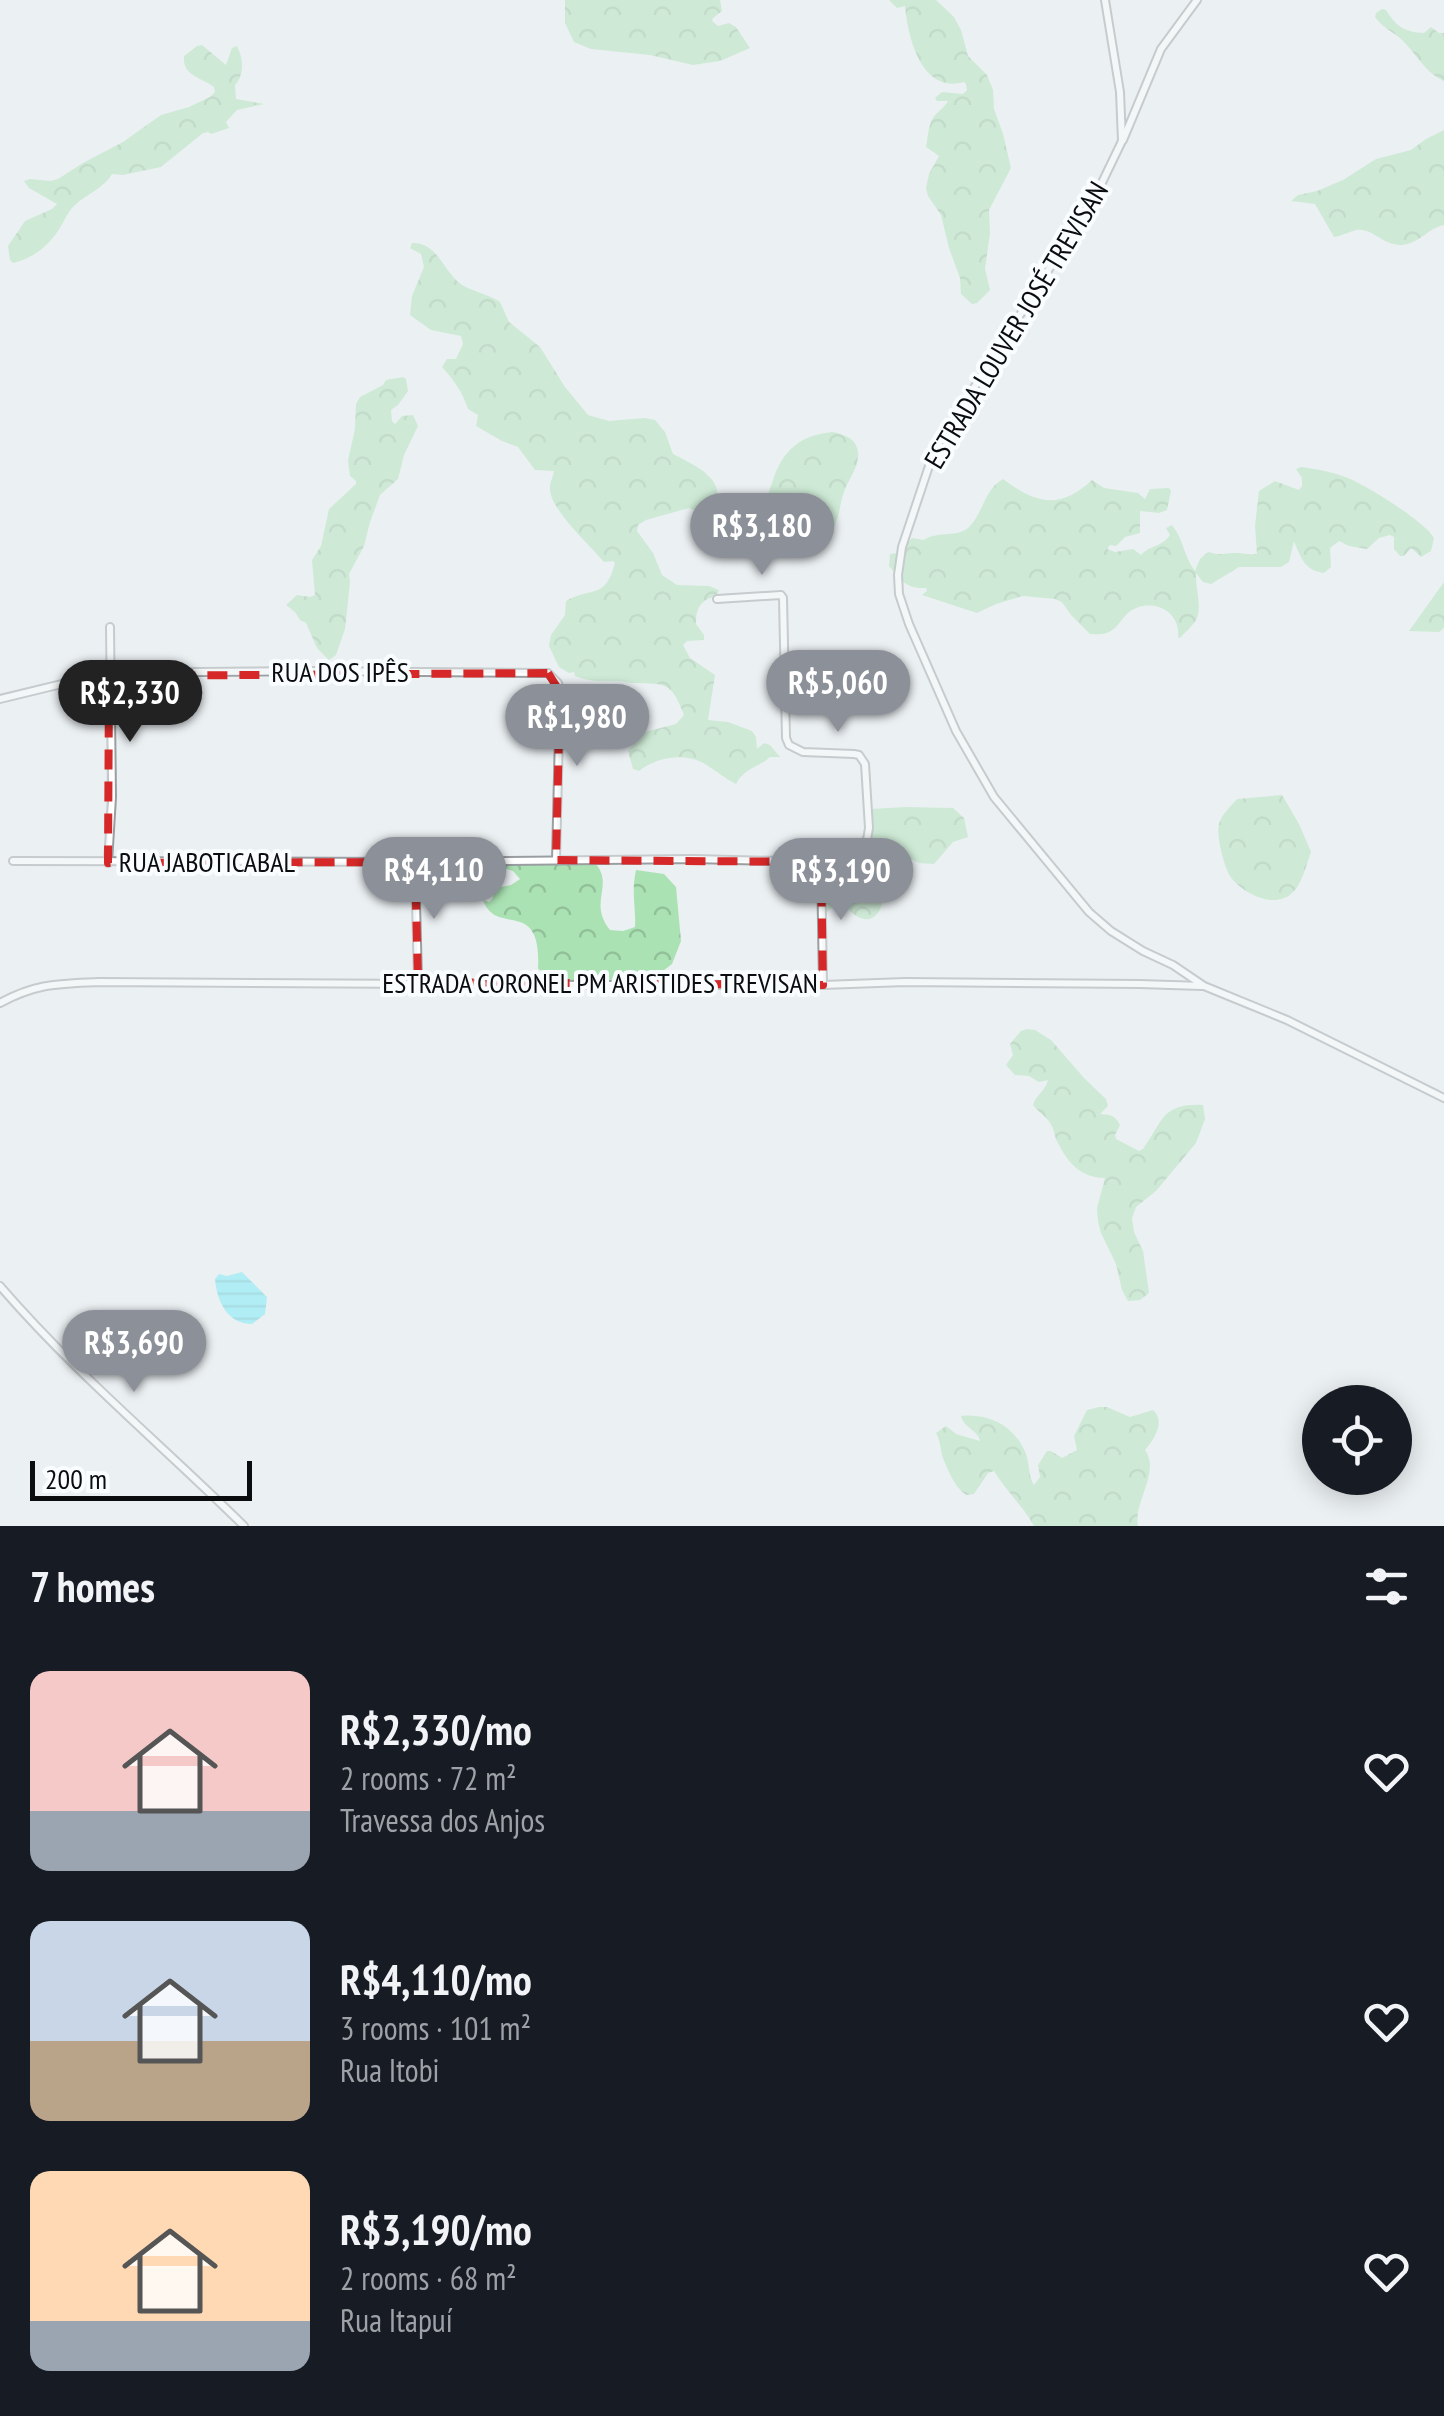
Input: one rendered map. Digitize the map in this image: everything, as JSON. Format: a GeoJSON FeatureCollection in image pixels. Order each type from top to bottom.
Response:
{"type":"FeatureCollection","features":[{"type":"Feature","properties":{"kind":"street","name":"ESTRADA LOUVER JOSÉ TREVISAN"},"geometry":{"type":"LineString","coordinates":[[1105,0],[1120,92],[1122,141],[1097,193],[934,451],[902,547],[899,594],[956,731],[994,797],[1088,912],[1111,931],[1204,986],[1287,1020],[1444,1098]]}},
{"type":"Feature","properties":{"kind":"street"},"geometry":{"type":"LineString","coordinates":[[1122,141],[1161,49],[1196,0]]}},
{"type":"Feature","properties":{"kind":"street"},"geometry":{"type":"LineString","coordinates":[[717,599],[781,595],[785,601],[789,745],[803,752],[854,754],[866,764],[866,840],[851,852],[821,862],[822,985]]}},
{"type":"Feature","properties":{"kind":"street"},"geometry":{"type":"LineString","coordinates":[[108,863],[112,752],[110,627]]}},
{"type":"Feature","properties":{"kind":"street","name":"RUA DOS IPÊS"},"geometry":{"type":"LineString","coordinates":[[0,699],[110,676],[196,672],[548,673],[558,683],[561,716],[556,860]]}},
{"type":"Feature","properties":{"kind":"street","name":"RUA JABOTICABAL"},"geometry":{"type":"LineString","coordinates":[[13,861],[821,862]]}},
{"type":"Feature","properties":{"kind":"street"},"geometry":{"type":"LineString","coordinates":[[415,862],[418,982]]}},
{"type":"Feature","properties":{"kind":"street","name":"ESTRADA CORONEL PM ARISTIDES TREVISAN"},"geometry":{"type":"LineString","coordinates":[[0,1004],[46,984],[99,982],[1204,986]]}},
{"type":"Feature","properties":{"kind":"street"},"geometry":{"type":"LineString","coordinates":[[0,1286],[37,1329],[244,1526]]}},
{"type":"Feature","properties":{"kind":"highlighted area"},"geometry":{"type":"Polygon","coordinates":[[[548,673],[560,692],[556,860],[821,862],[823,985],[418,982],[415,862],[108,863],[109,676],[548,673]]]}},
{"type":"Feature","properties":{"kind":"green space"},"geometry":{"type":"Polygon","coordinates":[[[565,0],[720,0],[722,11],[712,21],[718,26],[729,23],[736,27],[750,48],[720,61],[693,65],[650,55],[591,49],[574,42],[565,23],[565,0]]]}},
{"type":"Feature","properties":{"kind":"green space"},"geometry":{"type":"Polygon","coordinates":[[[889,0],[936,0],[954,17],[968,56],[987,75],[993,90],[994,109],[1011,168],[989,210],[985,269],[990,290],[977,303],[972,304],[961,294],[941,215],[926,188],[939,156],[926,147],[929,128],[948,101],[935,98],[942,92],[963,94],[966,84],[937,80],[927,71],[909,33],[905,6],[897,8],[889,0]]]}},
{"type":"Feature","properties":{"kind":"green space"},"geometry":{"type":"Polygon","coordinates":[[[1382,9],[1406,30],[1424,33],[1431,27],[1444,33],[1444,81],[1378,21],[1376,13],[1382,9]]]}},
{"type":"Feature","properties":{"kind":"green space"},"geometry":{"type":"Polygon","coordinates":[[[202,45],[226,65],[232,48],[237,46],[242,66],[235,85],[236,99],[264,104],[237,110],[226,122],[229,128],[203,133],[161,167],[112,174],[72,208],[44,247],[13,263],[8,246],[25,221],[57,204],[24,181],[58,179],[161,115],[210,97],[214,87],[189,72],[184,63],[184,56],[202,45]]]}},
{"type":"Feature","properties":{"kind":"green space"},"geometry":{"type":"Polygon","coordinates":[[[1444,130],[1444,225],[1414,242],[1395,245],[1363,230],[1334,237],[1315,204],[1291,201],[1343,180],[1376,159],[1411,150],[1444,130]]]}},
{"type":"Feature","properties":{"kind":"green space"},"geometry":{"type":"Polygon","coordinates":[[[412,243],[434,252],[462,285],[500,302],[509,322],[540,347],[588,415],[609,421],[655,420],[665,432],[673,454],[710,477],[717,494],[707,514],[689,508],[646,520],[638,525],[637,531],[653,553],[662,575],[677,585],[719,590],[698,609],[696,624],[704,640],[683,645],[690,658],[715,675],[708,720],[752,731],[757,749],[764,743],[770,745],[780,757],[770,757],[736,784],[700,762],[682,757],[664,759],[639,771],[633,769],[628,751],[645,732],[676,724],[684,715],[671,690],[660,685],[591,680],[559,667],[549,646],[551,635],[565,615],[566,601],[602,587],[615,563],[604,562],[556,505],[550,487],[554,471],[535,470],[518,447],[476,426],[478,415],[468,409],[458,387],[442,367],[447,359],[456,359],[463,344],[461,336],[431,330],[410,315],[412,296],[424,267],[421,254],[410,248],[412,243]]]}},
{"type":"Feature","properties":{"kind":"green space"},"geometry":{"type":"Polygon","coordinates":[[[403,377],[408,391],[391,410],[392,421],[395,424],[402,416],[413,415],[418,426],[398,479],[380,495],[364,546],[349,574],[345,629],[336,655],[329,660],[317,648],[306,623],[286,605],[297,595],[315,595],[312,560],[321,546],[329,509],[356,484],[350,476],[348,460],[356,404],[386,380],[403,377]]]}},
{"type":"Feature","properties":{"kind":"green space"},"geometry":{"type":"Polygon","coordinates":[[[833,432],[852,440],[858,455],[836,522],[821,539],[792,538],[765,520],[777,469],[794,446],[833,432]]]}},
{"type":"Feature","properties":{"kind":"green space"},"geometry":{"type":"Polygon","coordinates":[[[1296,469],[1348,478],[1395,505],[1434,538],[1431,551],[1421,557],[1411,548],[1400,556],[1390,535],[1379,538],[1367,549],[1339,541],[1330,548],[1331,567],[1324,573],[1308,566],[1294,541],[1289,562],[1281,567],[1239,567],[1211,584],[1203,582],[1196,573],[1197,618],[1180,638],[1175,620],[1157,606],[1132,610],[1111,631],[1090,634],[1055,599],[1023,596],[977,613],[922,595],[926,588],[909,585],[889,566],[890,554],[898,553],[912,538],[924,540],[965,530],[1003,479],[1026,494],[1048,500],[1069,496],[1092,480],[1104,488],[1138,493],[1145,499],[1150,489],[1169,488],[1167,510],[1140,511],[1140,533],[1107,549],[1133,549],[1141,555],[1167,539],[1170,535],[1166,528],[1172,525],[1195,571],[1208,552],[1257,554],[1259,491],[1275,481],[1299,490],[1302,478],[1296,469]]]}},
{"type":"Feature","properties":{"kind":"green space"},"geometry":{"type":"Polygon","coordinates":[[[1444,582],[1444,628],[1439,632],[1409,631],[1444,582]]]}},
{"type":"Feature","properties":{"kind":"green space"},"geometry":{"type":"Polygon","coordinates":[[[1282,795],[1311,852],[1295,890],[1276,900],[1250,893],[1230,876],[1221,851],[1219,824],[1237,799],[1282,795]]]}},
{"type":"Feature","properties":{"kind":"green space"},"geometry":{"type":"Polygon","coordinates":[[[953,808],[964,818],[968,837],[953,842],[934,864],[905,861],[884,882],[882,904],[869,919],[853,914],[841,901],[827,912],[820,909],[813,887],[817,872],[857,846],[871,809],[953,808]]]}},
{"type":"Feature","properties":{"kind":"green space"},"geometry":{"type":"Polygon","coordinates":[[[594,862],[603,878],[601,910],[610,930],[635,927],[636,870],[664,874],[676,887],[681,941],[672,964],[654,978],[618,985],[570,984],[538,969],[537,946],[526,925],[489,911],[483,900],[489,902],[496,888],[520,879],[513,871],[486,863],[594,862]]]}},
{"type":"Feature","properties":{"kind":"green space"},"geometry":{"type":"Polygon","coordinates":[[[1027,1029],[1051,1040],[1106,1099],[1108,1106],[1100,1114],[1116,1119],[1120,1125],[1116,1139],[1139,1151],[1171,1111],[1203,1105],[1205,1119],[1196,1143],[1156,1191],[1136,1207],[1132,1218],[1143,1251],[1149,1293],[1140,1300],[1128,1301],[1101,1233],[1097,1208],[1105,1178],[1088,1175],[1075,1167],[1048,1121],[1033,1105],[1048,1080],[1039,1082],[1015,1075],[1006,1065],[1013,1055],[1010,1044],[1027,1029]]]}},
{"type":"Feature","properties":{"kind":"green space"},"geometry":{"type":"Polygon","coordinates":[[[1099,1407],[1130,1417],[1153,1410],[1157,1414],[1159,1425],[1145,1450],[1150,1468],[1138,1526],[1034,1526],[994,1471],[988,1473],[974,1494],[966,1495],[950,1473],[936,1433],[946,1426],[956,1434],[980,1441],[961,1416],[1000,1423],[1021,1444],[1034,1485],[1040,1477],[1038,1465],[1047,1451],[1062,1458],[1077,1450],[1074,1436],[1087,1410],[1099,1407]]]}},
{"type":"Feature","properties":{"kind":"water"},"geometry":{"type":"Polygon","coordinates":[[[242,1272],[267,1297],[265,1314],[252,1324],[230,1316],[216,1288],[219,1274],[242,1272]]]}}]}
